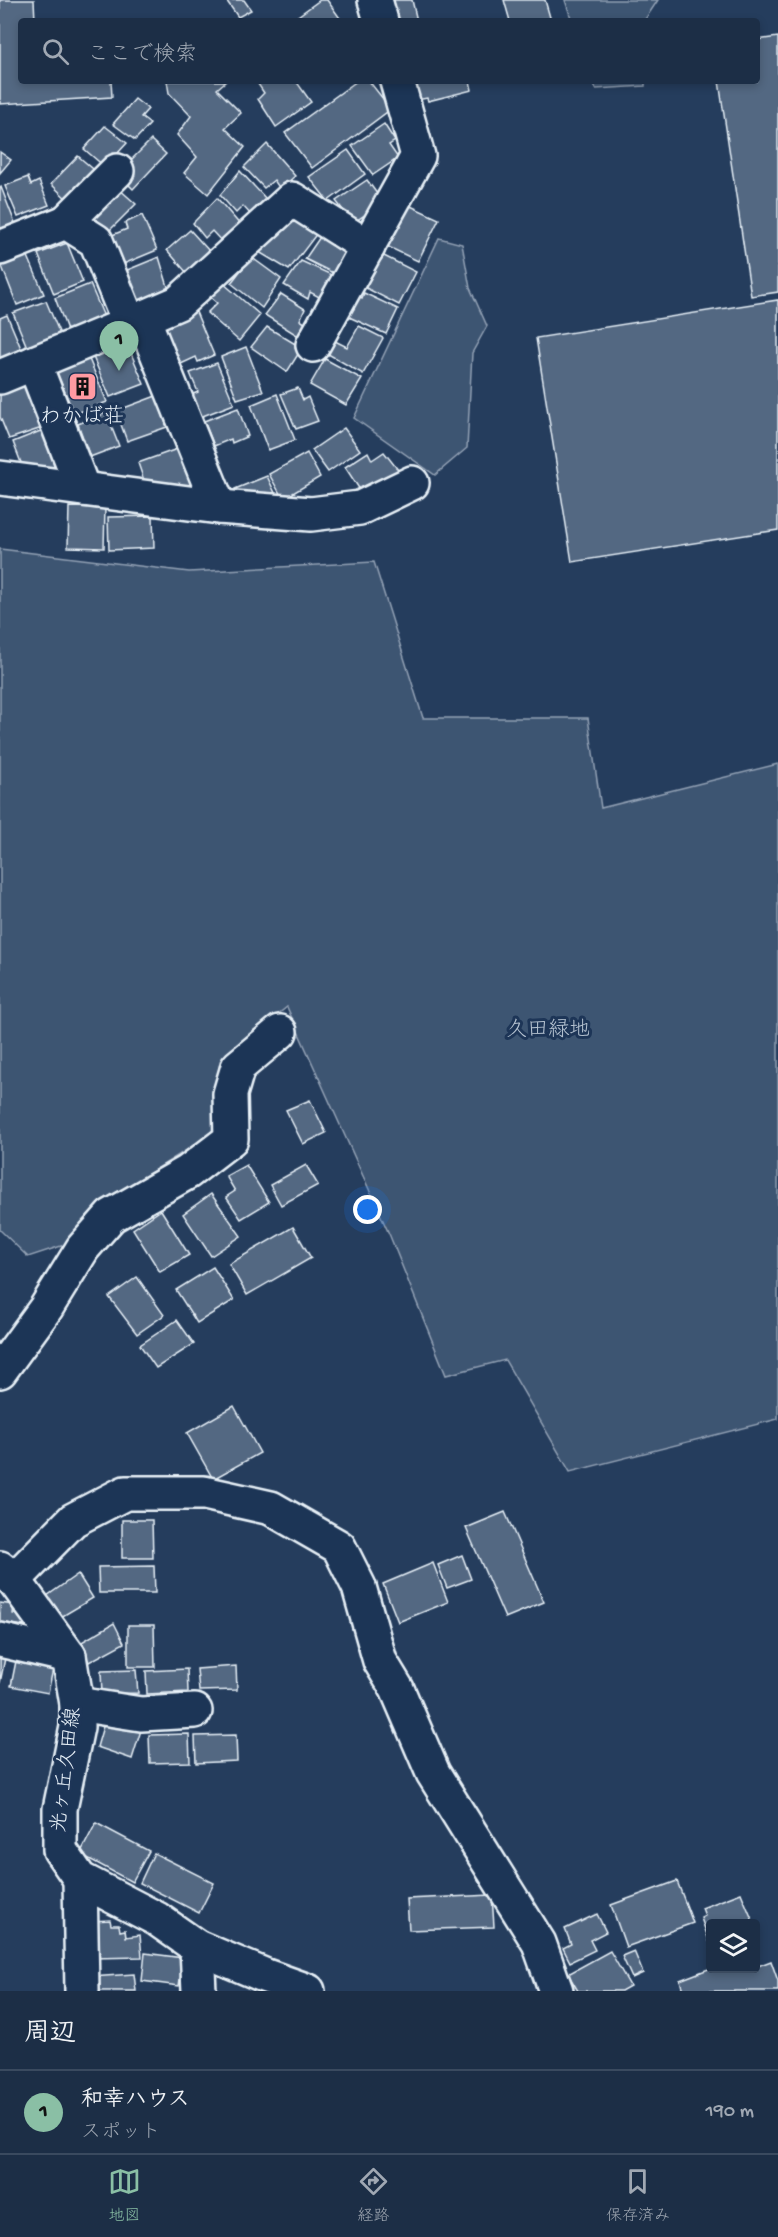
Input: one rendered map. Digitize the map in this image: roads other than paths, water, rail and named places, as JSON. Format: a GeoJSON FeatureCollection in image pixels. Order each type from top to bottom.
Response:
{"type":"FeatureCollection","features":[{"type":"Feature","properties":{"kind":"street"},"geometry":{"type":"LineString","coordinates":[[375,0],[380,18]]}},
{"type":"Feature","properties":{"kind":"street"},"geometry":{"type":"LineString","coordinates":[[313,345],[418,156],[398,84]]}},
{"type":"Feature","properties":{"kind":"street"},"geometry":{"type":"LineString","coordinates":[[0,248],[66,222],[117,171]]}},
{"type":"Feature","properties":{"kind":"street"},"geometry":{"type":"LineString","coordinates":[[0,377],[178,303],[292,199],[368,247]]}},
{"type":"Feature","properties":{"kind":"street"},"geometry":{"type":"LineString","coordinates":[[66,222],[96,241],[136,320],[219,507]]}},
{"type":"Feature","properties":{"kind":"street"},"geometry":{"type":"LineString","coordinates":[[34,363],[83,489]]}},
{"type":"Feature","properties":{"kind":"street"},"geometry":{"type":"LineString","coordinates":[[0,478],[219,507],[311,514],[360,508],[412,483]]}},
{"type":"Feature","properties":{"kind":"street"},"geometry":{"type":"LineString","coordinates":[[0,1371],[46,1308],[83,1248],[111,1216],[188,1172],[231,1139],[230,1094],[238,1067],[280,1032]]}},
{"type":"Feature","properties":{"kind":"street"},"geometry":{"type":"LineString","coordinates":[[7,1574],[73,1520],[125,1493],[204,1493],[271,1508],[339,1547],[359,1587],[380,1661],[397,1689],[433,1773],[539,1943],[556,1991]]}},
{"type":"Feature","properties":{"kind":"street","name":"光ヶ丘久田線"},"geometry":{"type":"LineString","coordinates":[[7,1574],[69,1656],[78,1704],[77,1727],[60,1809],[60,1850],[80,1879],[157,1919],[197,1947],[266,1984],[308,1991]]}},
{"type":"Feature","properties":{"kind":"street"},"geometry":{"type":"LineString","coordinates":[[0,1640],[69,1656]]}},
{"type":"Feature","properties":{"kind":"street"},"geometry":{"type":"LineString","coordinates":[[78,1704],[141,1714],[195,1711]]}},
{"type":"Feature","properties":{"kind":"street"},"geometry":{"type":"LineString","coordinates":[[80,1879],[82,1991]]}},
{"type":"Feature","properties":{"kind":"street"},"geometry":{"type":"LineString","coordinates":[[197,1947],[199,1991]]}},
{"type":"Feature","properties":{"kind":"place","name":"和幸ハウス"},"geometry":{"type":"Point","coordinates":[119,371]}},
{"type":"Feature","properties":{"kind":"place","name":"わかば荘"},"geometry":{"type":"Point","coordinates":[82,387]}},
{"type":"Feature","properties":{"kind":"park label","name":"久田緑地"},"geometry":{"type":"Point","coordinates":[548,1031]}}]}
